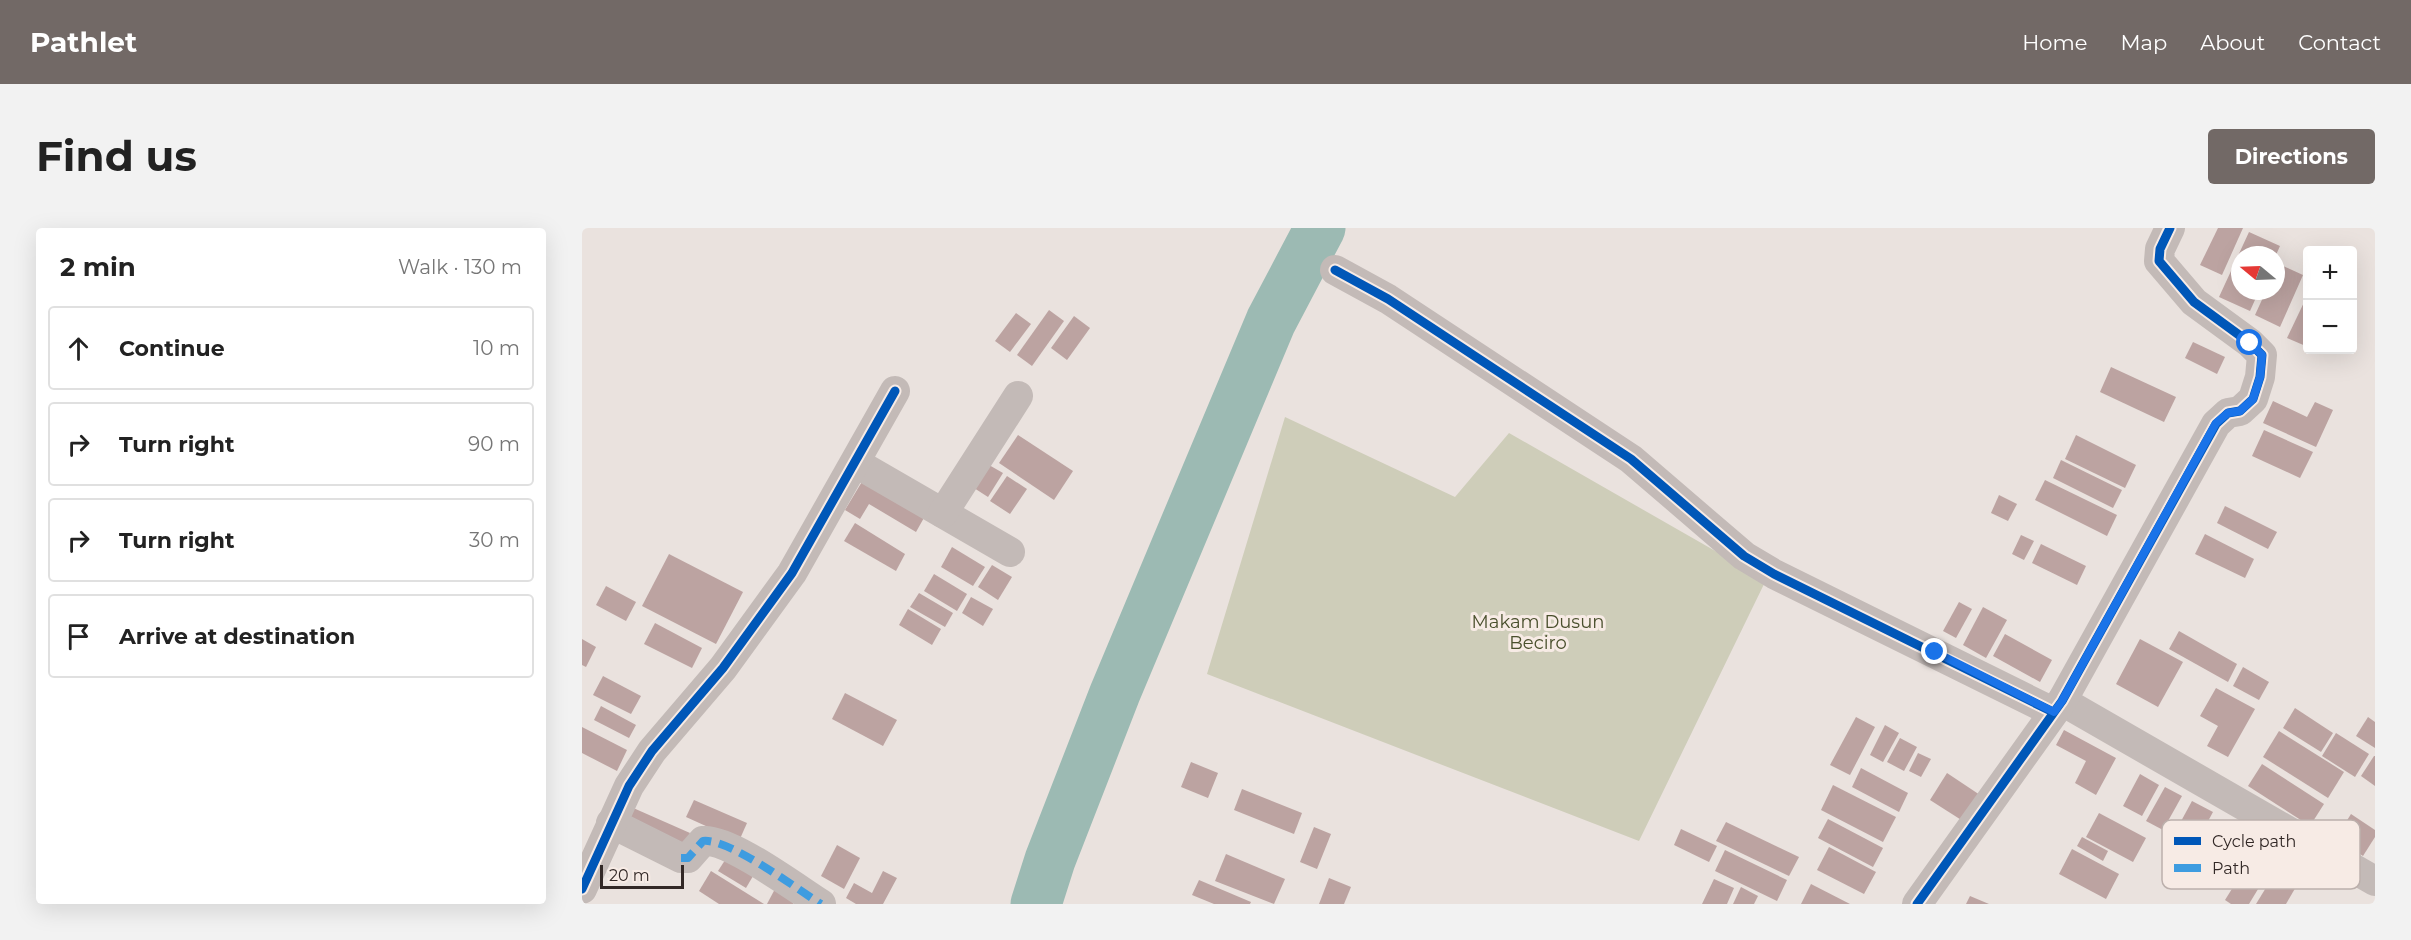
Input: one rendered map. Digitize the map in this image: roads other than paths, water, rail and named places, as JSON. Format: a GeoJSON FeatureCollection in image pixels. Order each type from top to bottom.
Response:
{"type":"FeatureCollection","features":[{"type":"Feature","properties":{"kind":"street"},"geometry":{"type":"LineString","coordinates":[[1917,904],[2058,706],[2216,423],[2228,413],[2240,411],[2253,399],[2260,377],[2262,355],[2250,343],[2194,302],[2159,261],[2160,249],[2170,228]]}},
{"type":"Feature","properties":{"kind":"street"},"geometry":{"type":"LineString","coordinates":[[1335,270],[1388,299],[1631,459],[1744,556],[1774,574],[2058,706],[2265,820]]}},
{"type":"Feature","properties":{"kind":"street"},"geometry":{"type":"LineString","coordinates":[[582,889],[629,786],[652,751],[723,668],[792,573],[896,392]]}},
{"type":"Feature","properties":{"kind":"street"},"geometry":{"type":"LineString","coordinates":[[943,513],[1018,396]]}},
{"type":"Feature","properties":{"kind":"street"},"geometry":{"type":"LineString","coordinates":[[856,463],[1010,552]]}},
{"type":"Feature","properties":{"kind":"street"},"geometry":{"type":"LineString","coordinates":[[611,824],[681,858],[688,858],[703,841],[712,840],[756,862],[821,904]]}},
{"type":"Feature","properties":{"kind":"street"},"geometry":{"type":"LineString","coordinates":[[2360,873],[2375,881]]}},
{"type":"Feature","properties":{"kind":"waterway"},"geometry":{"type":"LineString","coordinates":[[1036,904],[1050,860],[1115,693],[1271,321],[1320,228]]}},
{"type":"Feature","properties":{"kind":"park label","name":"Makam Dusun Beciro"},"geometry":{"type":"Point","coordinates":[1538,632]}}]}
